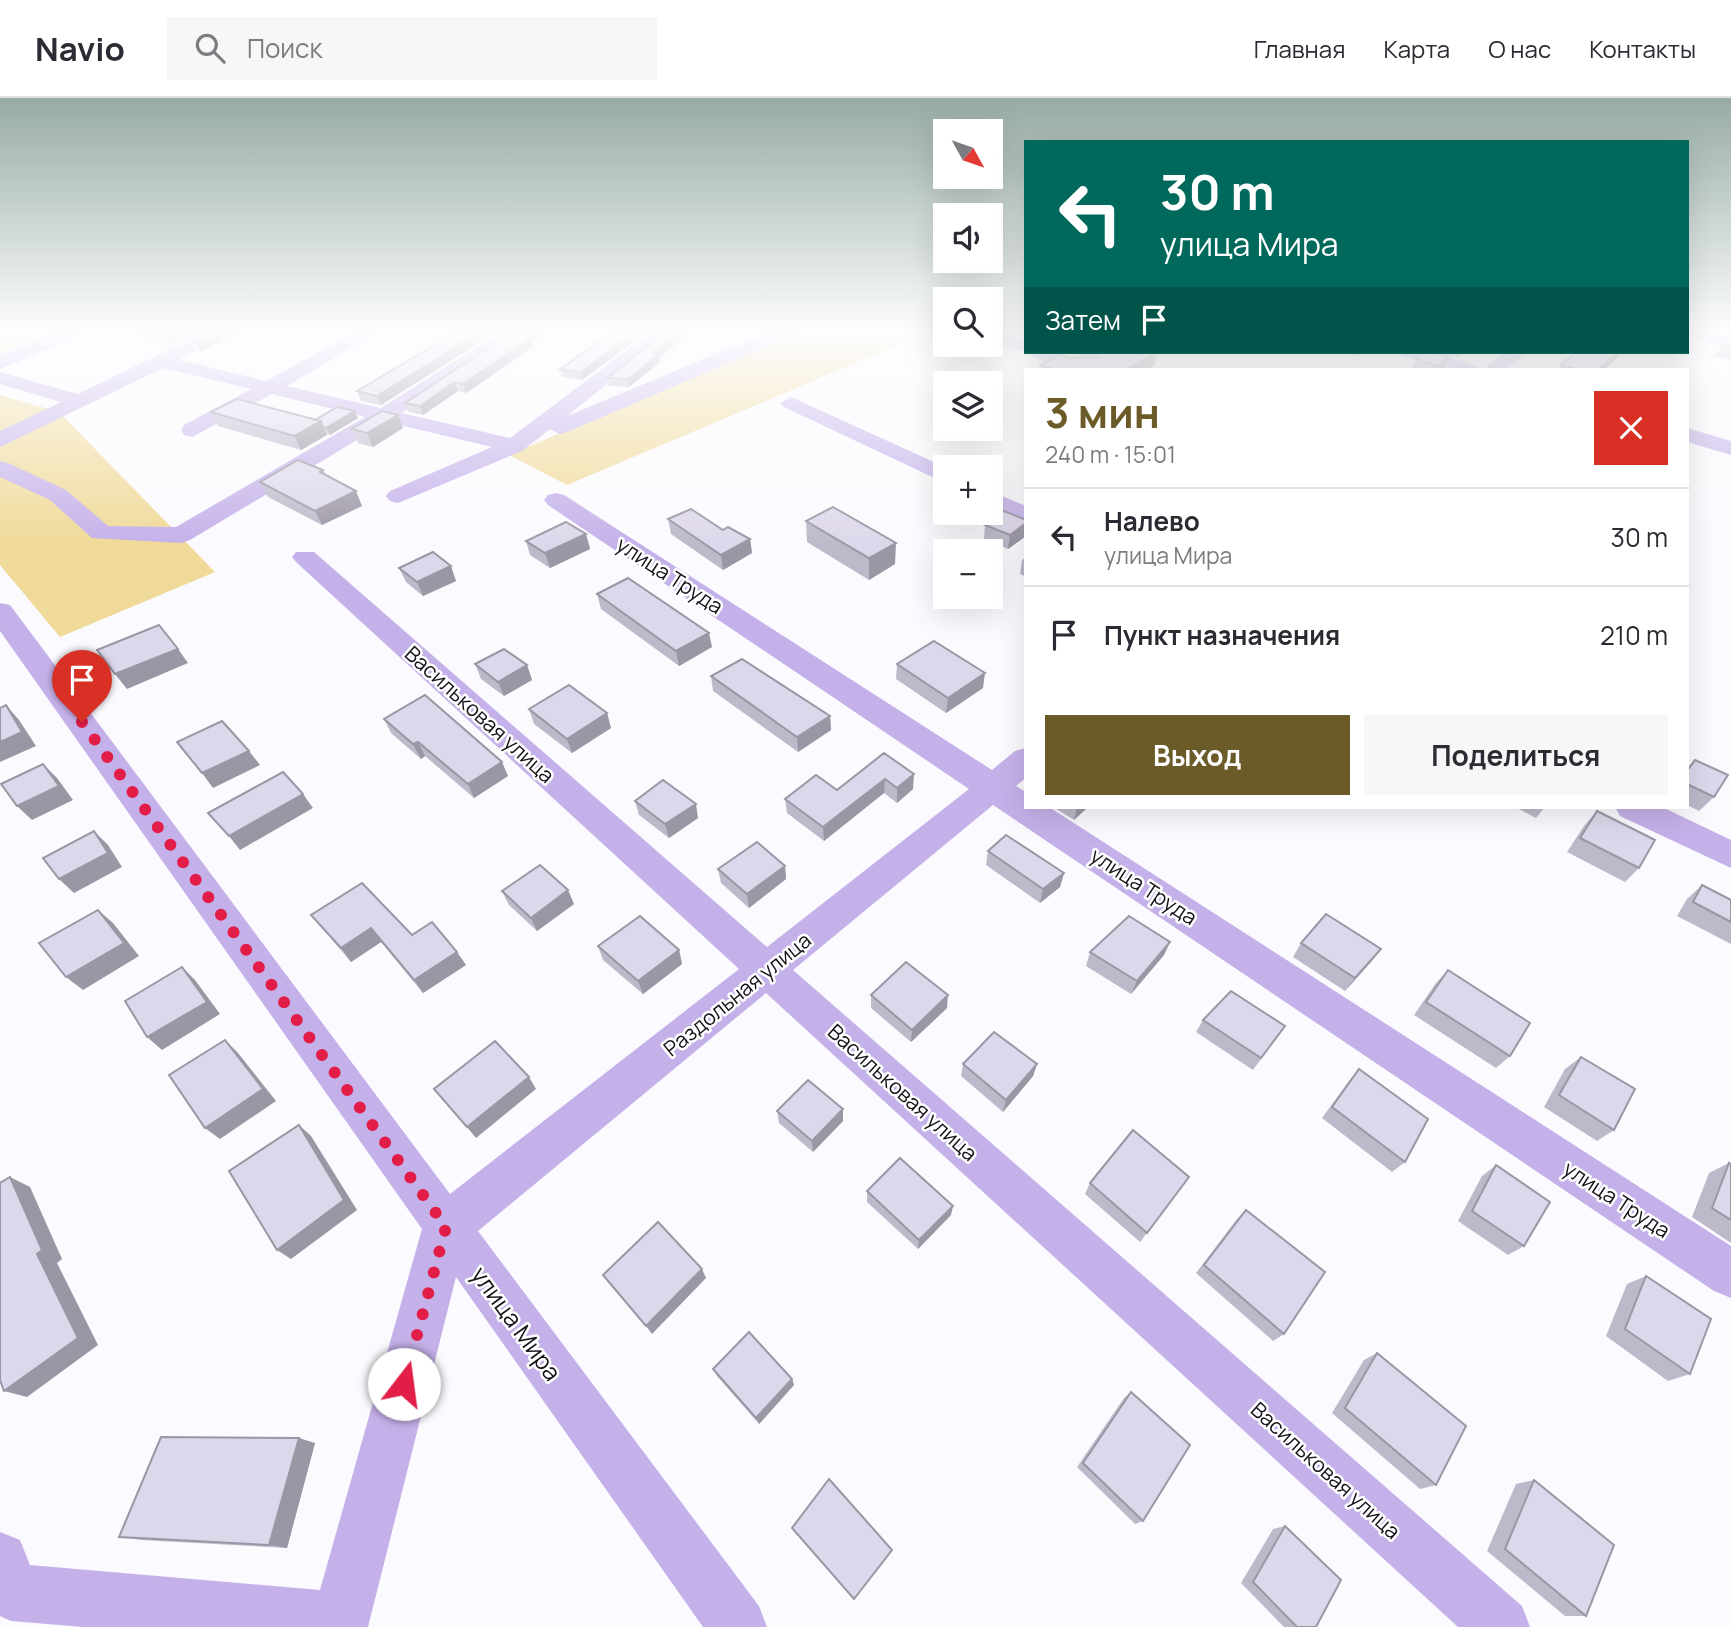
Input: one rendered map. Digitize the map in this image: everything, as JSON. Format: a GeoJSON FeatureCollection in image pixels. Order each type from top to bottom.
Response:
{"type":"FeatureCollection","features":[{"type":"Feature","properties":{"kind":"street"},"geometry":{"type":"LineString","coordinates":[[0,439],[75,403]]}},
{"type":"Feature","properties":{"kind":"street"},"geometry":{"type":"LineString","coordinates":[[192,430],[239,403]]}},
{"type":"Feature","properties":{"kind":"street"},"geometry":{"type":"LineString","coordinates":[[333,403],[513,446]]}},
{"type":"Feature","properties":{"kind":"street"},"geometry":{"type":"LineString","coordinates":[[0,468],[58,495],[101,533],[181,535],[402,403]]}},
{"type":"Feature","properties":{"kind":"street"},"geometry":{"type":"LineString","coordinates":[[513,446],[569,403]]}},
{"type":"Feature","properties":{"kind":"street"},"geometry":{"type":"LineString","coordinates":[[398,496],[615,403]]}},
{"type":"Feature","properties":{"kind":"street"},"geometry":{"type":"LineString","coordinates":[[792,403],[933,470]]}},
{"type":"Feature","properties":{"kind":"street"},"geometry":{"type":"LineString","coordinates":[[1689,436],[1731,448]]}},
{"type":"Feature","properties":{"kind":"street","name":"улица Труда"},"geometry":{"type":"LineString","coordinates":[[556,500],[1024,807]]}},
{"type":"Feature","properties":{"kind":"street"},"geometry":{"type":"LineString","coordinates":[[1003,504],[1024,514]]}},
{"type":"Feature","properties":{"kind":"street","name":"Васильковая улица"},"geometry":{"type":"LineString","coordinates":[[305,557],[1501,1627]]}},
{"type":"Feature","properties":{"kind":"street","name":"улица Мира"},"geometry":{"type":"LineString","coordinates":[[2,618],[738,1627]]}},
{"type":"Feature","properties":{"kind":"street","name":"Раздольная улица"},"geometry":{"type":"LineString","coordinates":[[446,1227],[1024,761]]}},
{"type":"Feature","properties":{"kind":"street","name":"улица Труда"},"geometry":{"type":"LineString","coordinates":[[1027,809],[1731,1274]]}},
{"type":"Feature","properties":{"kind":"street"},"geometry":{"type":"LineString","coordinates":[[1636,809],[1731,855]]}},
{"type":"Feature","properties":{"kind":"street"},"geometry":{"type":"LineString","coordinates":[[0,1560],[11,1592],[340,1624],[446,1227]]}},
{"type":"Feature","properties":{"kind":"shaded area"},"geometry":{"type":"Polygon","coordinates":[[[0,403],[29,403],[59,412],[215,572],[60,637],[0,565],[0,403]]]}},
{"type":"Feature","properties":{"kind":"shaded area"},"geometry":{"type":"Polygon","coordinates":[[[630,403],[760,403],[567,485],[509,455],[630,403]]]}},
{"type":"Feature","properties":{"kind":"building"},"geometry":{"type":"Polygon","coordinates":[[[228,403],[254,403],[321,421],[294,436],[211,412],[228,403]]]}},
{"type":"Feature","properties":{"kind":"building"},"geometry":{"type":"Polygon","coordinates":[[[337,407],[355,411],[326,428],[321,421],[315,420],[337,407]]]}},
{"type":"Feature","properties":{"kind":"building"},"geometry":{"type":"Polygon","coordinates":[[[382,411],[398,415],[367,433],[352,429],[382,411]]]}},
{"type":"Feature","properties":{"kind":"building"},"geometry":{"type":"Polygon","coordinates":[[[298,460],[323,470],[320,472],[356,491],[315,511],[260,482],[298,460]]]}},
{"type":"Feature","properties":{"kind":"building"},"geometry":{"type":"Polygon","coordinates":[[[833,507],[896,543],[869,558],[806,521],[833,507]]]}},
{"type":"Feature","properties":{"kind":"building"},"geometry":{"type":"Polygon","coordinates":[[[691,509],[723,530],[728,527],[750,539],[721,555],[668,519],[691,509]]]}},
{"type":"Feature","properties":{"kind":"building"},"geometry":{"type":"Polygon","coordinates":[[[1004,511],[1024,519],[1024,524],[1010,535],[985,525],[1003,525],[1004,511]]]}},
{"type":"Feature","properties":{"kind":"building"},"geometry":{"type":"Polygon","coordinates":[[[566,522],[586,534],[545,553],[526,541],[566,522]]]}},
{"type":"Feature","properties":{"kind":"building"},"geometry":{"type":"Polygon","coordinates":[[[433,552],[451,566],[417,582],[399,568],[433,552]]]}},
{"type":"Feature","properties":{"kind":"building"},"geometry":{"type":"Polygon","coordinates":[[[628,578],[709,633],[676,651],[597,594],[628,578]]]}},
{"type":"Feature","properties":{"kind":"building"},"geometry":{"type":"Polygon","coordinates":[[[159,625],[178,649],[115,674],[97,650],[159,625]]]}},
{"type":"Feature","properties":{"kind":"building"},"geometry":{"type":"Polygon","coordinates":[[[934,641],[985,673],[948,698],[897,664],[934,641]]]}},
{"type":"Feature","properties":{"kind":"building"},"geometry":{"type":"Polygon","coordinates":[[[504,649],[527,665],[498,682],[475,664],[504,649]]]}},
{"type":"Feature","properties":{"kind":"building"},"geometry":{"type":"Polygon","coordinates":[[[742,659],[830,716],[797,737],[711,676],[742,659]]]}},
{"type":"Feature","properties":{"kind":"building"},"geometry":{"type":"Polygon","coordinates":[[[569,685],[607,713],[567,739],[529,709],[569,685]]]}},
{"type":"Feature","properties":{"kind":"building"},"geometry":{"type":"Polygon","coordinates":[[[425,695],[502,762],[468,784],[418,742],[413,744],[384,719],[425,695]]]}},
{"type":"Feature","properties":{"kind":"building"},"geometry":{"type":"Polygon","coordinates":[[[6,705],[22,732],[0,742],[0,708],[6,705]]]}},
{"type":"Feature","properties":{"kind":"building"},"geometry":{"type":"Polygon","coordinates":[[[222,721],[249,751],[202,773],[177,742],[222,721]]]}},
{"type":"Feature","properties":{"kind":"building"},"geometry":{"type":"Polygon","coordinates":[[[884,753],[914,774],[897,788],[885,779],[823,827],[785,799],[816,775],[837,790],[884,753]]]}},
{"type":"Feature","properties":{"kind":"building"},"geometry":{"type":"Polygon","coordinates":[[[1695,760],[1728,775],[1714,797],[1689,785],[1689,768],[1695,760]]]}},
{"type":"Feature","properties":{"kind":"building"},"geometry":{"type":"Polygon","coordinates":[[[43,764],[59,786],[17,806],[1,784],[43,764]]]}},
{"type":"Feature","properties":{"kind":"building"},"geometry":{"type":"Polygon","coordinates":[[[283,772],[303,794],[229,836],[208,813],[283,772]]]}},
{"type":"Feature","properties":{"kind":"building"},"geometry":{"type":"Polygon","coordinates":[[[663,780],[696,804],[665,824],[635,801],[663,780]]]}},
{"type":"Feature","properties":{"kind":"building"},"geometry":{"type":"Polygon","coordinates":[[[1597,811],[1655,840],[1639,868],[1580,838],[1597,811]]]}},
{"type":"Feature","properties":{"kind":"building"},"geometry":{"type":"Polygon","coordinates":[[[94,831],[108,853],[59,879],[43,858],[94,831]]]}},
{"type":"Feature","properties":{"kind":"building"},"geometry":{"type":"Polygon","coordinates":[[[1006,835],[1064,873],[1043,889],[988,851],[1006,835]]]}},
{"type":"Feature","properties":{"kind":"building"},"geometry":{"type":"Polygon","coordinates":[[[757,842],[785,866],[747,894],[718,869],[757,842]]]}},
{"type":"Feature","properties":{"kind":"building"},"geometry":{"type":"Polygon","coordinates":[[[540,865],[568,890],[531,918],[502,891],[540,865]]]}},
{"type":"Feature","properties":{"kind":"building"},"geometry":{"type":"Polygon","coordinates":[[[362,883],[412,935],[432,922],[457,952],[414,980],[371,928],[341,948],[311,915],[362,883]]]}},
{"type":"Feature","properties":{"kind":"building"},"geometry":{"type":"Polygon","coordinates":[[[1702,885],[1731,900],[1731,922],[1693,902],[1702,885]]]}},
{"type":"Feature","properties":{"kind":"building"},"geometry":{"type":"Polygon","coordinates":[[[98,910],[124,943],[66,977],[39,943],[98,910]]]}},
{"type":"Feature","properties":{"kind":"building"},"geometry":{"type":"Polygon","coordinates":[[[1326,914],[1381,949],[1355,978],[1301,943],[1326,914]]]}},
{"type":"Feature","properties":{"kind":"building"},"geometry":{"type":"Polygon","coordinates":[[[640,916],[679,950],[638,981],[598,946],[640,916]]]}},
{"type":"Feature","properties":{"kind":"building"},"geometry":{"type":"Polygon","coordinates":[[[1129,916],[1170,942],[1137,981],[1090,952],[1129,916]]]}},
{"type":"Feature","properties":{"kind":"building"},"geometry":{"type":"Polygon","coordinates":[[[906,962],[948,995],[912,1030],[871,995],[906,962]]]}},
{"type":"Feature","properties":{"kind":"building"},"geometry":{"type":"Polygon","coordinates":[[[182,967],[207,1002],[147,1037],[125,1001],[182,967]]]}},
{"type":"Feature","properties":{"kind":"building"},"geometry":{"type":"Polygon","coordinates":[[[1448,970],[1530,1023],[1510,1056],[1426,1002],[1448,970]]]}},
{"type":"Feature","properties":{"kind":"building"},"geometry":{"type":"Polygon","coordinates":[[[1231,991],[1285,1026],[1261,1058],[1203,1020],[1231,991]]]}},
{"type":"Feature","properties":{"kind":"building"},"geometry":{"type":"Polygon","coordinates":[[[994,1032],[1037,1064],[1006,1100],[963,1064],[994,1032]]]}},
{"type":"Feature","properties":{"kind":"building"},"geometry":{"type":"Polygon","coordinates":[[[225,1040],[263,1089],[205,1128],[169,1075],[225,1040]]]}},
{"type":"Feature","properties":{"kind":"building"},"geometry":{"type":"Polygon","coordinates":[[[495,1041],[529,1077],[467,1127],[434,1089],[495,1041]]]}},
{"type":"Feature","properties":{"kind":"building"},"geometry":{"type":"Polygon","coordinates":[[[1581,1057],[1635,1089],[1614,1130],[1559,1095],[1581,1057]]]}},
{"type":"Feature","properties":{"kind":"building"},"geometry":{"type":"Polygon","coordinates":[[[1359,1069],[1428,1119],[1405,1162],[1332,1107],[1359,1069]]]}},
{"type":"Feature","properties":{"kind":"building"},"geometry":{"type":"Polygon","coordinates":[[[808,1080],[843,1109],[812,1141],[777,1111],[808,1080]]]}},
{"type":"Feature","properties":{"kind":"building"},"geometry":{"type":"Polygon","coordinates":[[[299,1125],[344,1200],[277,1250],[229,1171],[299,1125]]]}},
{"type":"Feature","properties":{"kind":"building"},"geometry":{"type":"Polygon","coordinates":[[[1133,1130],[1189,1177],[1147,1233],[1090,1183],[1133,1130]]]}},
{"type":"Feature","properties":{"kind":"building"},"geometry":{"type":"Polygon","coordinates":[[[900,1158],[953,1206],[919,1240],[867,1191],[900,1158]]]}},
{"type":"Feature","properties":{"kind":"building"},"geometry":{"type":"Polygon","coordinates":[[[1729,1163],[1731,1164],[1731,1220],[1712,1208],[1729,1163]]]}},
{"type":"Feature","properties":{"kind":"building"},"geometry":{"type":"Polygon","coordinates":[[[1496,1165],[1550,1202],[1524,1246],[1472,1211],[1496,1165]]]}},
{"type":"Feature","properties":{"kind":"building"},"geometry":{"type":"Polygon","coordinates":[[[10,1177],[42,1250],[37,1254],[78,1338],[4,1391],[0,1380],[0,1183],[10,1177]]]}},
{"type":"Feature","properties":{"kind":"building"},"geometry":{"type":"Polygon","coordinates":[[[1246,1210],[1325,1272],[1284,1334],[1204,1265],[1246,1210]]]}},
{"type":"Feature","properties":{"kind":"building"},"geometry":{"type":"Polygon","coordinates":[[[658,1222],[702,1269],[646,1326],[603,1275],[658,1222]]]}},
{"type":"Feature","properties":{"kind":"building"},"geometry":{"type":"Polygon","coordinates":[[[1646,1276],[1711,1319],[1690,1374],[1625,1329],[1646,1276]]]}},
{"type":"Feature","properties":{"kind":"building"},"geometry":{"type":"Polygon","coordinates":[[[749,1332],[792,1379],[756,1418],[713,1369],[749,1332]]]}},
{"type":"Feature","properties":{"kind":"building"},"geometry":{"type":"Polygon","coordinates":[[[1377,1353],[1466,1426],[1436,1485],[1345,1408],[1377,1353]]]}},
{"type":"Feature","properties":{"kind":"building"},"geometry":{"type":"Polygon","coordinates":[[[1131,1392],[1190,1445],[1143,1521],[1083,1463],[1131,1392]]]}},
{"type":"Feature","properties":{"kind":"building"},"geometry":{"type":"Polygon","coordinates":[[[161,1437],[299,1438],[269,1545],[119,1537],[161,1437]]]}},
{"type":"Feature","properties":{"kind":"building"},"geometry":{"type":"Polygon","coordinates":[[[829,1479],[892,1550],[854,1599],[792,1528],[829,1479]]]}},
{"type":"Feature","properties":{"kind":"building"},"geometry":{"type":"Polygon","coordinates":[[[1534,1480],[1614,1545],[1586,1616],[1505,1549],[1534,1480]]]}},
{"type":"Feature","properties":{"kind":"building"},"geometry":{"type":"Polygon","coordinates":[[[1285,1526],[1341,1580],[1316,1627],[1297,1627],[1253,1582],[1285,1526]]]}},
{"type":"Feature","properties":{"kind":"route"},"geometry":{"type":"LineString","coordinates":[[82,722],[446,1227],[404,1384]]}}]}
